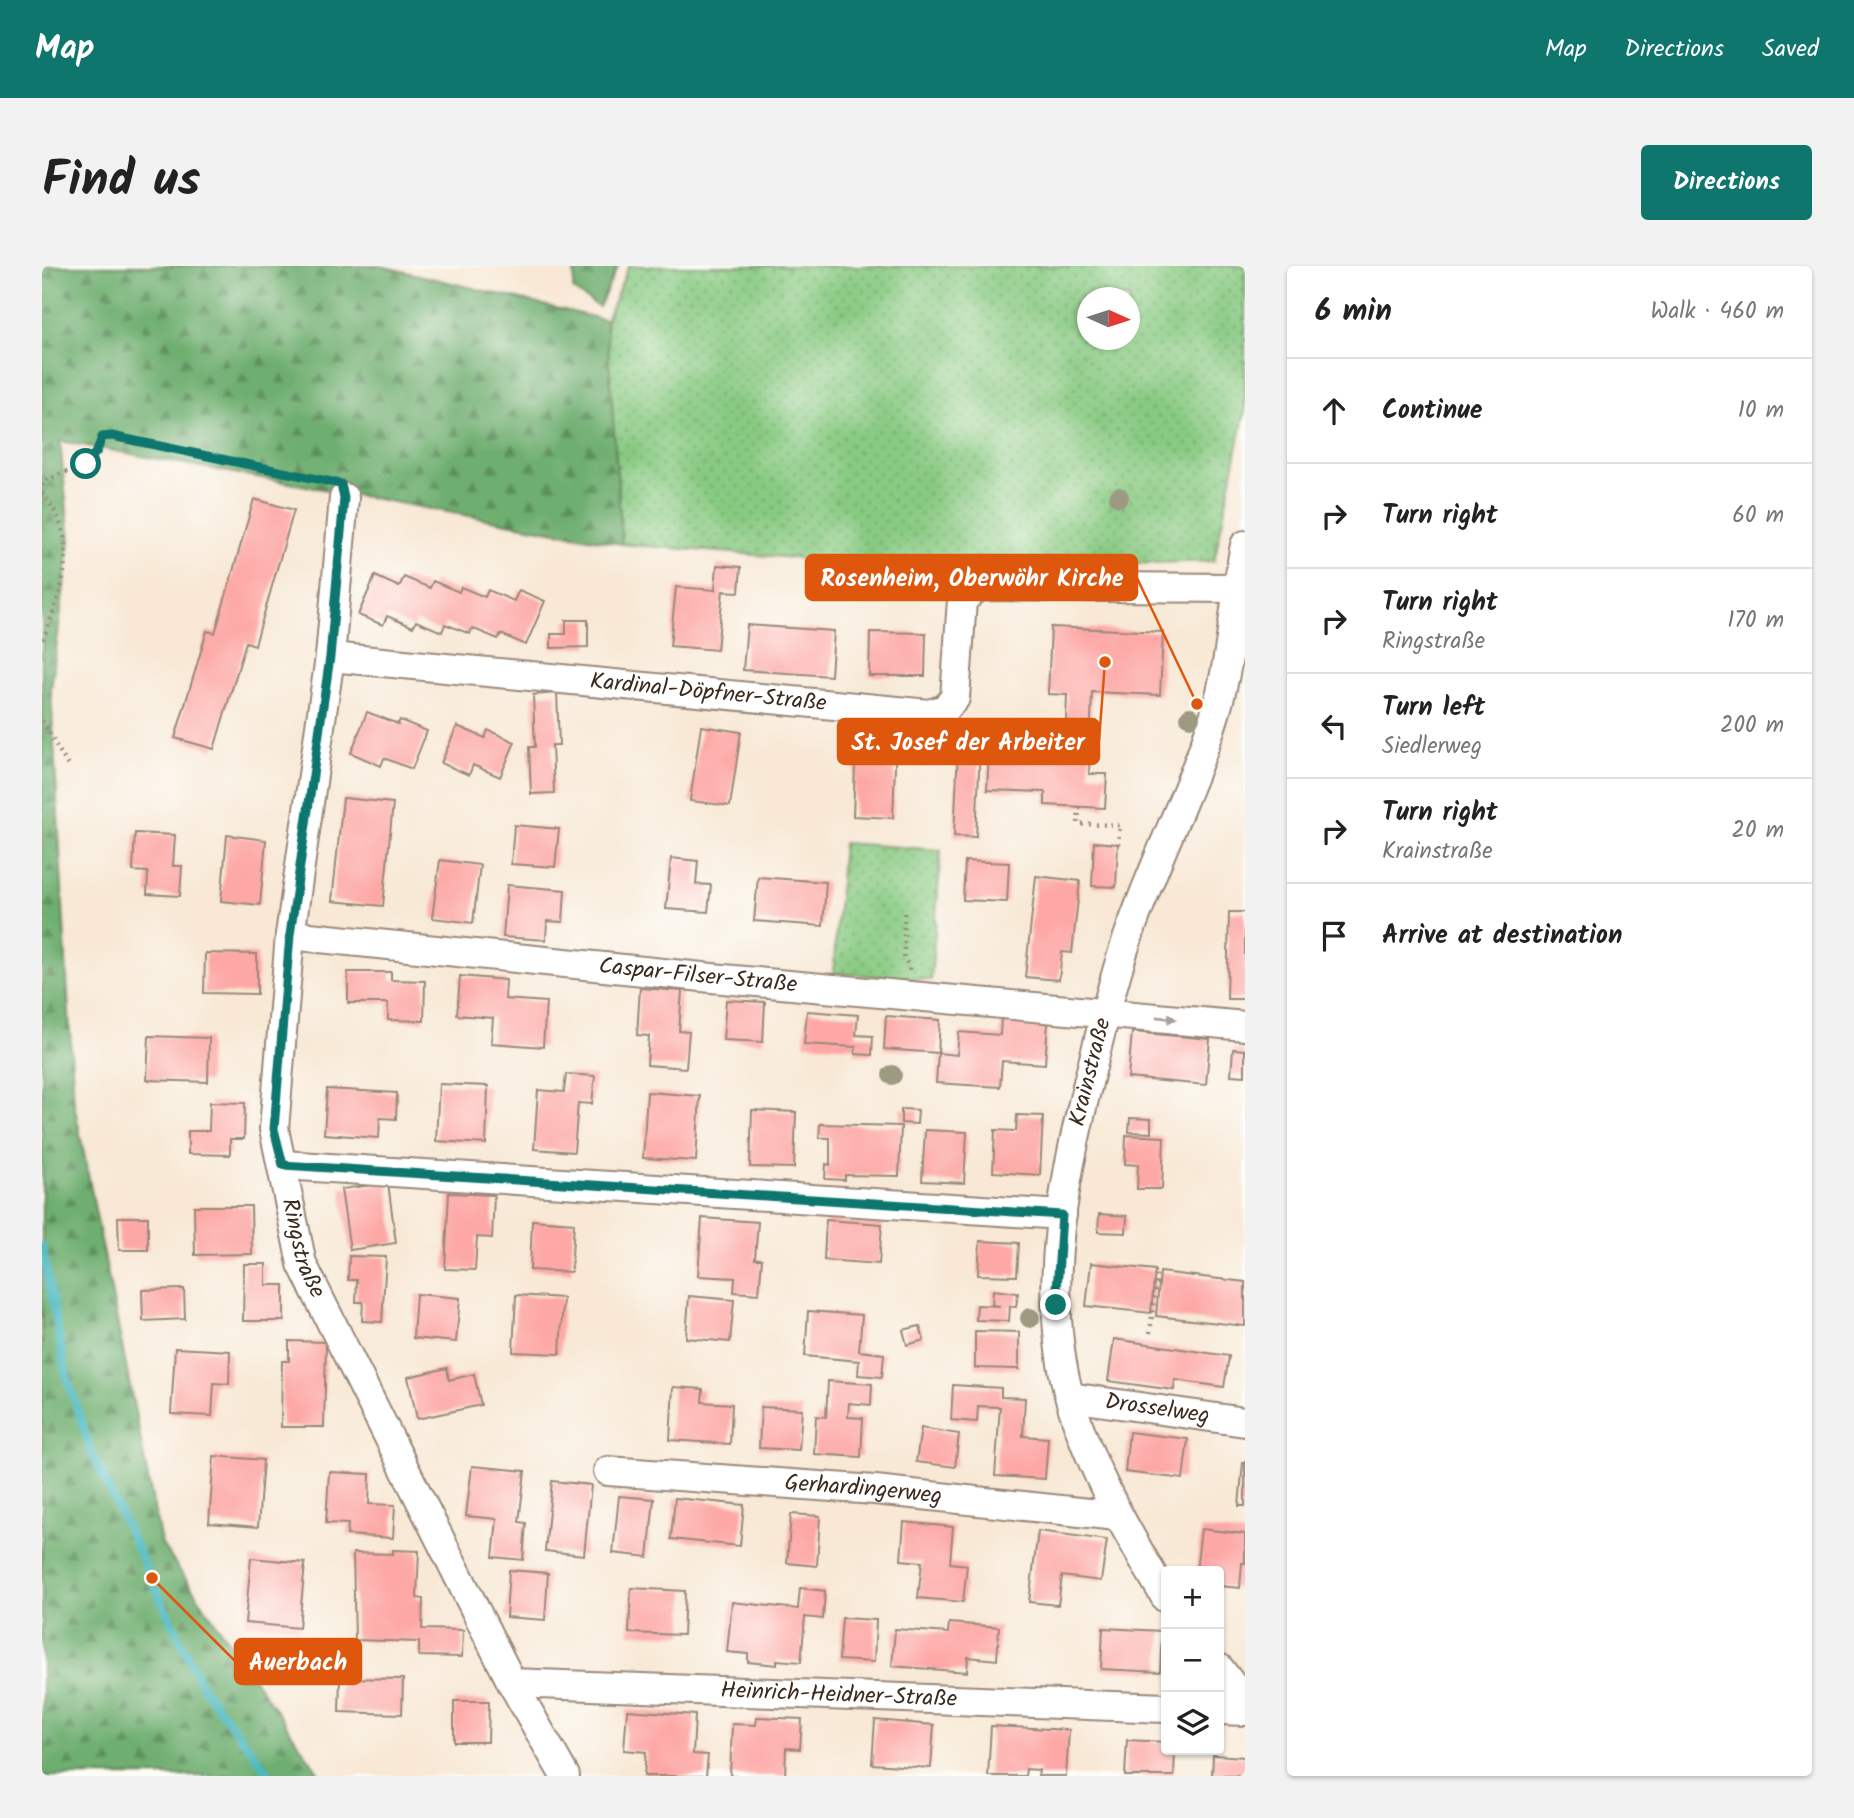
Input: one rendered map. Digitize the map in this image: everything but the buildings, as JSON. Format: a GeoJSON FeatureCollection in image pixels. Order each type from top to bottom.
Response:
{"type":"FeatureCollection","features":[{"type":"Feature","properties":{"kind":"street","name":"Ringstraße"},"geometry":{"type":"LineString","coordinates":[[344,498],[330,657],[290,935],[274,1129],[302,1264],[512,1684],[565,1776]]}},
{"type":"Feature","properties":{"kind":"street","name":"Krainstraße"},"geometry":{"type":"LineString","coordinates":[[1161,1590],[1117,1516],[1089,1457],[1070,1397],[1056,1305],[1062,1215],[1078,1124],[1106,1011],[1131,927],[1215,716],[1230,652],[1236,588],[1245,545]]}},
{"type":"Feature","properties":{"kind":"street","name":"Kardinal-Döpfner-Straße"},"geometry":{"type":"LineString","coordinates":[[330,657],[929,715],[945,709],[955,698],[962,600],[979,586],[1236,588]]}},
{"type":"Feature","properties":{"kind":"street","name":"Caspar-Filser-Straße"},"geometry":{"type":"LineString","coordinates":[[290,935],[712,978],[1106,1011],[1235,1025]]}},
{"type":"Feature","properties":{"kind":"street"},"geometry":{"type":"LineString","coordinates":[[283,1165],[1062,1215]]}},
{"type":"Feature","properties":{"kind":"street","name":"Drosselweg"},"geometry":{"type":"LineString","coordinates":[[1070,1397],[1245,1422]]}},
{"type":"Feature","properties":{"kind":"street","name":"Gerhardingerweg"},"geometry":{"type":"LineString","coordinates":[[608,1471],[875,1490],[1117,1516]]}},
{"type":"Feature","properties":{"kind":"street"},"geometry":{"type":"LineString","coordinates":[[1224,1675],[1245,1702]]}},
{"type":"Feature","properties":{"kind":"street","name":"Heinrich-Heidner-Straße"},"geometry":{"type":"LineString","coordinates":[[512,1684],[1161,1708]]}},
{"type":"Feature","properties":{"kind":"street"},"geometry":{"type":"LineString","coordinates":[[1224,1710],[1245,1711]]}},
{"type":"Feature","properties":{"kind":"path"},"geometry":{"type":"LineString","coordinates":[[42,486],[55,475],[86,464],[97,451],[102,437],[112,436],[341,484],[344,498]]}},
{"type":"Feature","properties":{"kind":"path"},"geometry":{"type":"LineString","coordinates":[[42,493],[57,510],[65,530],[67,559],[42,642]]}},
{"type":"Feature","properties":{"kind":"path"},"geometry":{"type":"LineString","coordinates":[[42,721],[70,769]]}},
{"type":"Feature","properties":{"kind":"path"},"geometry":{"type":"LineString","coordinates":[[1079,807],[1078,824],[1120,825],[1118,844]]}},
{"type":"Feature","properties":{"kind":"path"},"geometry":{"type":"LineString","coordinates":[[904,913],[904,956],[910,970],[916,979],[943,998]]}},
{"type":"Feature","properties":{"kind":"path"},"geometry":{"type":"LineString","coordinates":[[1150,1333],[1157,1272]]}},
{"type":"Feature","properties":{"kind":"green space"},"geometry":{"type":"Polygon","coordinates":[[[42,266],[381,266],[606,320],[622,544],[60,441],[70,540],[51,689],[74,1103],[161,1543],[321,1776],[42,1776],[42,266]]]}},
{"type":"Feature","properties":{"kind":"green space"},"geometry":{"type":"Polygon","coordinates":[[[575,266],[618,266],[599,307],[573,290],[575,266]]]}},
{"type":"Feature","properties":{"kind":"green space"},"geometry":{"type":"Polygon","coordinates":[[[629,266],[1245,266],[1245,411],[1214,561],[947,570],[622,544],[606,320],[629,266]]]}},
{"type":"Feature","properties":{"kind":"green space"},"geometry":{"type":"Polygon","coordinates":[[[843,843],[941,850],[931,980],[833,973],[843,843]]]}},
{"type":"Feature","properties":{"kind":"waterway"},"geometry":{"type":"LineString","coordinates":[[42,1246],[66,1374],[92,1454],[203,1688],[271,1776]]}},
{"type":"Feature","properties":{"kind":"place","name":"St. Josef der Arbeiter"},"geometry":{"type":"Point","coordinates":[1105,662]}},
{"type":"Feature","properties":{"kind":"place","name":"Rosenheim, Oberwöhr Kirche"},"geometry":{"type":"Point","coordinates":[1197,704]}},
{"type":"Feature","properties":{"kind":"place","name":"Auerbach"},"geometry":{"type":"Point","coordinates":[152,1578]}},
{"type":"Feature","properties":{"kind":"route"},"geometry":{"type":"LineString","coordinates":[[86,464],[97,451],[102,437],[112,436],[341,484],[344,498],[330,657],[290,935],[274,1129],[283,1165],[1062,1215],[1057,1258],[1056,1305]]}}]}
